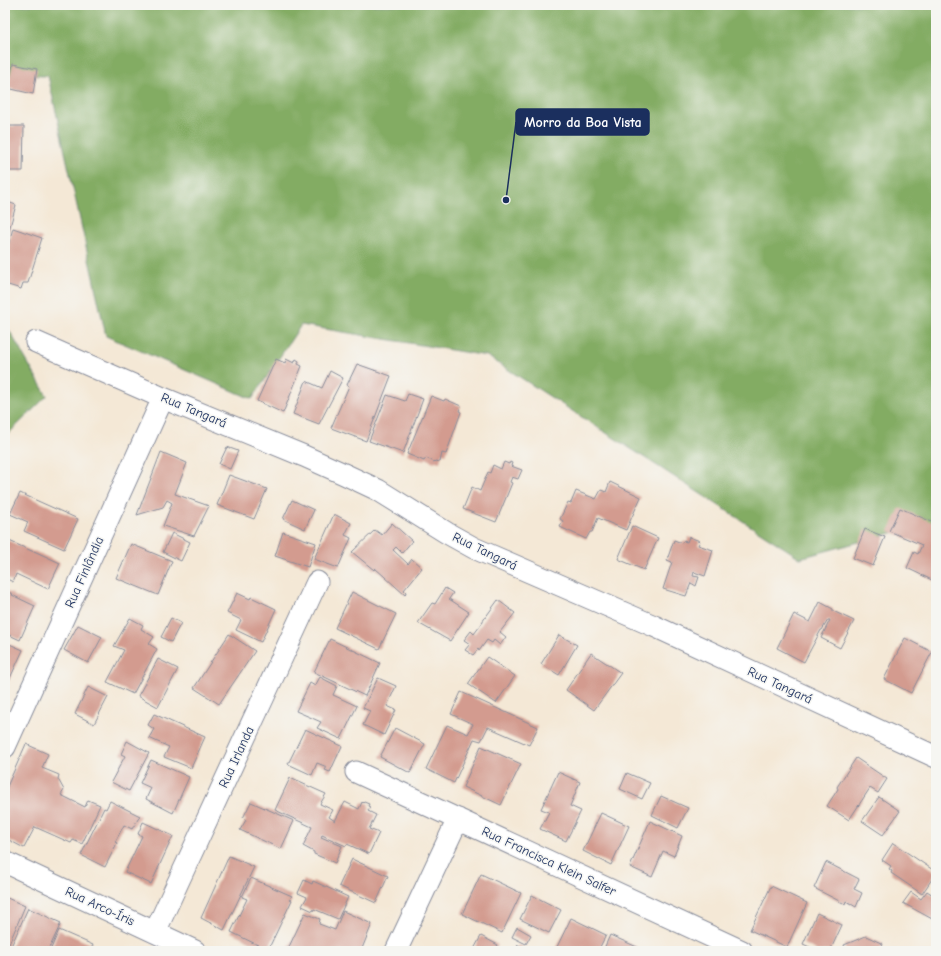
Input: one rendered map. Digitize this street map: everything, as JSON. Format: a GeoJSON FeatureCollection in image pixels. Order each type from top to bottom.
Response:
{"type":"FeatureCollection","features":[{"type":"Feature","properties":{"kind":"street","name":"Rua Tangará"},"geometry":{"type":"LineString","coordinates":[[36,342],[163,398],[344,474],[378,490],[474,548],[654,626],[936,757]]}},
{"type":"Feature","properties":{"kind":"street","name":"Rua Finlândia"},"geometry":{"type":"LineString","coordinates":[[5,747],[163,398]]}},
{"type":"Feature","properties":{"kind":"street","name":"Rua Irlanda"},"geometry":{"type":"LineString","coordinates":[[155,932],[317,582]]}},
{"type":"Feature","properties":{"kind":"street","name":"Rua Francisca Klein Salfer"},"geometry":{"type":"LineString","coordinates":[[356,772],[742,951]]}},
{"type":"Feature","properties":{"kind":"street"},"geometry":{"type":"LineString","coordinates":[[396,951],[458,819]]}},
{"type":"Feature","properties":{"kind":"street","name":"Rua Arco-Íris"},"geometry":{"type":"LineString","coordinates":[[5,862],[195,951]]}},
{"type":"Feature","properties":{"kind":"green space"},"geometry":{"type":"Polygon","coordinates":[[[5,5],[936,5],[936,521],[800,558],[487,356],[301,325],[252,399],[106,336],[48,76],[5,75],[5,5]]]}},
{"type":"Feature","properties":{"kind":"green space"},"geometry":{"type":"Polygon","coordinates":[[[5,323],[47,396],[5,437],[5,323]]]}},
{"type":"Feature","properties":{"kind":"building"},"geometry":{"type":"Polygon","coordinates":[[[13,64],[37,69],[33,94],[7,88],[13,64]]]}},
{"type":"Feature","properties":{"kind":"building"},"geometry":{"type":"Polygon","coordinates":[[[5,126],[24,126],[23,171],[5,171],[5,126]]]}},
{"type":"Feature","properties":{"kind":"building"},"geometry":{"type":"Polygon","coordinates":[[[5,201],[16,205],[5,245],[5,201]]]}},
{"type":"Feature","properties":{"kind":"building"},"geometry":{"type":"Polygon","coordinates":[[[13,228],[42,238],[28,283],[23,283],[21,289],[5,284],[5,257],[13,228]]]}},
{"type":"Feature","properties":{"kind":"building"},"geometry":{"type":"Polygon","coordinates":[[[276,359],[285,363],[286,359],[294,363],[296,359],[299,361],[298,364],[302,366],[283,413],[257,401],[276,359]]]}},
{"type":"Feature","properties":{"kind":"building"},"geometry":{"type":"Polygon","coordinates":[[[357,364],[391,376],[366,441],[331,428],[349,386],[347,385],[357,364]]]}},
{"type":"Feature","properties":{"kind":"building"},"geometry":{"type":"Polygon","coordinates":[[[330,371],[343,378],[319,424],[293,414],[306,381],[322,388],[330,371]]]}},
{"type":"Feature","properties":{"kind":"building"},"geometry":{"type":"Polygon","coordinates":[[[408,394],[423,399],[403,453],[369,441],[387,395],[405,401],[408,394]]]}},
{"type":"Feature","properties":{"kind":"building"},"geometry":{"type":"Polygon","coordinates":[[[431,396],[444,401],[445,399],[461,406],[459,411],[461,412],[446,454],[442,453],[440,462],[434,462],[426,458],[424,461],[407,454],[431,396]]]}},
{"type":"Feature","properties":{"kind":"building"},"geometry":{"type":"Polygon","coordinates":[[[227,447],[238,451],[230,469],[219,464],[227,447]]]}},
{"type":"Feature","properties":{"kind":"building"},"geometry":{"type":"Polygon","coordinates":[[[161,452],[187,463],[175,494],[209,506],[194,536],[163,526],[172,503],[167,500],[163,507],[137,515],[161,452]]]}},
{"type":"Feature","properties":{"kind":"building"},"geometry":{"type":"Polygon","coordinates":[[[504,462],[509,464],[510,462],[512,463],[511,466],[522,470],[518,479],[512,477],[510,482],[512,483],[496,522],[463,509],[472,487],[480,491],[488,472],[490,473],[493,465],[501,469],[504,462]]]}},
{"type":"Feature","properties":{"kind":"building"},"geometry":{"type":"Polygon","coordinates":[[[229,475],[267,489],[254,519],[217,505],[229,475]]]}},
{"type":"Feature","properties":{"kind":"building"},"geometry":{"type":"Polygon","coordinates":[[[610,482],[641,497],[626,530],[598,518],[592,532],[590,532],[586,539],[560,527],[563,521],[560,519],[568,502],[571,503],[576,491],[596,499],[601,490],[606,492],[610,482]]]}},
{"type":"Feature","properties":{"kind":"building"},"geometry":{"type":"Polygon","coordinates":[[[20,493],[78,519],[64,549],[24,531],[28,522],[10,514],[20,493]]]}},
{"type":"Feature","properties":{"kind":"building"},"geometry":{"type":"Polygon","coordinates":[[[292,500],[314,510],[305,529],[283,519],[292,500]]]}},
{"type":"Feature","properties":{"kind":"building"},"geometry":{"type":"Polygon","coordinates":[[[900,508],[932,522],[933,520],[936,521],[936,582],[907,568],[914,552],[918,554],[922,545],[889,531],[900,508]]]}},
{"type":"Feature","properties":{"kind":"building"},"geometry":{"type":"Polygon","coordinates":[[[334,514],[351,523],[345,535],[351,538],[338,568],[314,559],[334,514]]]}},
{"type":"Feature","properties":{"kind":"building"},"geometry":{"type":"Polygon","coordinates":[[[392,523],[412,541],[402,553],[396,547],[393,550],[408,564],[412,559],[422,568],[404,590],[406,592],[405,595],[375,568],[374,570],[352,552],[375,530],[382,535],[392,523]]]}},
{"type":"Feature","properties":{"kind":"building"},"geometry":{"type":"Polygon","coordinates":[[[632,526],[658,538],[644,570],[618,559],[632,526]]]}},
{"type":"Feature","properties":{"kind":"building"},"geometry":{"type":"Polygon","coordinates":[[[865,529],[885,537],[873,566],[853,558],[865,529]]]}},
{"type":"Feature","properties":{"kind":"building"},"geometry":{"type":"Polygon","coordinates":[[[283,532],[316,543],[308,567],[275,556],[283,532]]]}},
{"type":"Feature","properties":{"kind":"building"},"geometry":{"type":"Polygon","coordinates":[[[172,533],[190,542],[181,561],[163,552],[172,533]]]}},
{"type":"Feature","properties":{"kind":"building"},"geometry":{"type":"Polygon","coordinates":[[[689,537],[700,541],[698,545],[713,550],[705,576],[694,572],[693,576],[699,577],[696,586],[691,583],[686,596],[663,589],[672,562],[667,560],[674,540],[682,543],[683,541],[687,542],[689,537]]]}},
{"type":"Feature","properties":{"kind":"building"},"geometry":{"type":"Polygon","coordinates":[[[7,540],[60,563],[48,589],[16,574],[13,582],[5,578],[5,544],[7,540]]]}},
{"type":"Feature","properties":{"kind":"building"},"geometry":{"type":"Polygon","coordinates":[[[131,544],[172,561],[158,595],[116,578],[131,544]]]}},
{"type":"Feature","properties":{"kind":"building"},"geometry":{"type":"Polygon","coordinates":[[[445,588],[453,593],[449,599],[469,612],[450,641],[418,623],[432,603],[435,604],[445,588]]]}},
{"type":"Feature","properties":{"kind":"building"},"geometry":{"type":"Polygon","coordinates":[[[5,591],[35,606],[20,640],[5,633],[5,591]]]}},
{"type":"Feature","properties":{"kind":"building"},"geometry":{"type":"Polygon","coordinates":[[[352,592],[396,614],[379,649],[335,628],[352,592]]]}},
{"type":"Feature","properties":{"kind":"building"},"geometry":{"type":"Polygon","coordinates":[[[237,593],[250,599],[251,597],[276,609],[261,642],[236,630],[241,620],[227,613],[237,593]]]}},
{"type":"Feature","properties":{"kind":"building"},"geometry":{"type":"Polygon","coordinates":[[[498,600],[515,613],[500,632],[506,637],[500,645],[494,640],[492,643],[487,640],[479,651],[478,649],[473,655],[465,650],[470,644],[464,640],[471,631],[474,634],[498,600]]]}},
{"type":"Feature","properties":{"kind":"building"},"geometry":{"type":"Polygon","coordinates":[[[820,602],[833,609],[833,611],[854,621],[840,648],[821,638],[830,620],[828,620],[804,662],[777,648],[794,614],[810,622],[820,602]]]}},
{"type":"Feature","properties":{"kind":"building"},"geometry":{"type":"Polygon","coordinates":[[[130,618],[143,625],[141,629],[154,637],[149,644],[157,649],[133,694],[107,682],[124,650],[114,646],[130,618]]]}},
{"type":"Feature","properties":{"kind":"building"},"geometry":{"type":"Polygon","coordinates":[[[171,618],[181,623],[171,642],[161,637],[171,618]]]}},
{"type":"Feature","properties":{"kind":"building"},"geometry":{"type":"Polygon","coordinates":[[[78,625],[102,637],[88,663],[64,650],[78,625]]]}},
{"type":"Feature","properties":{"kind":"building"},"geometry":{"type":"Polygon","coordinates":[[[229,634],[255,651],[219,704],[194,688],[229,634]]]}},
{"type":"Feature","properties":{"kind":"building"},"geometry":{"type":"Polygon","coordinates":[[[559,635],[577,645],[559,675],[541,664],[559,635]]]}},
{"type":"Feature","properties":{"kind":"building"},"geometry":{"type":"Polygon","coordinates":[[[905,638],[932,652],[911,693],[884,679],[905,638]]]}},
{"type":"Feature","properties":{"kind":"building"},"geometry":{"type":"Polygon","coordinates":[[[330,639],[380,663],[365,696],[314,672],[330,639]]]}},
{"type":"Feature","properties":{"kind":"building"},"geometry":{"type":"Polygon","coordinates":[[[5,642],[23,650],[5,689],[5,642]]]}},
{"type":"Feature","properties":{"kind":"building"},"geometry":{"type":"Polygon","coordinates":[[[591,653],[621,673],[594,710],[566,690],[591,653]]]}},
{"type":"Feature","properties":{"kind":"building"},"geometry":{"type":"Polygon","coordinates":[[[487,657],[515,676],[496,703],[468,684],[487,657]]]}},
{"type":"Feature","properties":{"kind":"building"},"geometry":{"type":"Polygon","coordinates":[[[158,659],[178,669],[158,707],[138,696],[158,659]]]}},
{"type":"Feature","properties":{"kind":"building"},"geometry":{"type":"Polygon","coordinates":[[[320,677],[337,686],[333,695],[357,706],[341,739],[317,728],[321,722],[296,711],[310,683],[315,686],[320,677]]]}},
{"type":"Feature","properties":{"kind":"building"},"geometry":{"type":"Polygon","coordinates":[[[378,678],[396,686],[387,706],[396,710],[384,735],[363,725],[370,711],[363,708],[378,678]]]}},
{"type":"Feature","properties":{"kind":"building"},"geometry":{"type":"Polygon","coordinates":[[[88,687],[108,697],[94,724],[75,714],[88,687]]]}},
{"type":"Feature","properties":{"kind":"building"},"geometry":{"type":"Polygon","coordinates":[[[461,692],[538,727],[529,745],[488,727],[481,741],[474,739],[454,783],[426,769],[447,725],[468,734],[473,724],[451,714],[461,692]]]}},
{"type":"Feature","properties":{"kind":"building"},"geometry":{"type":"Polygon","coordinates":[[[154,714],[205,737],[191,768],[164,757],[169,747],[149,738],[154,729],[148,725],[154,714]]]}},
{"type":"Feature","properties":{"kind":"building"},"geometry":{"type":"Polygon","coordinates":[[[395,728],[425,744],[410,773],[380,757],[395,728]]]}},
{"type":"Feature","properties":{"kind":"building"},"geometry":{"type":"Polygon","coordinates":[[[305,729],[342,746],[330,772],[325,770],[327,767],[317,763],[312,775],[288,764],[305,729]]]}},
{"type":"Feature","properties":{"kind":"building"},"geometry":{"type":"Polygon","coordinates":[[[127,741],[149,753],[129,791],[111,782],[125,756],[121,754],[127,741]]]}},
{"type":"Feature","properties":{"kind":"building"},"geometry":{"type":"Polygon","coordinates":[[[26,744],[48,754],[42,768],[59,775],[58,779],[64,790],[61,795],[85,807],[88,800],[100,805],[82,844],[73,840],[71,843],[35,827],[24,848],[5,838],[5,791],[26,744]]]}},
{"type":"Feature","properties":{"kind":"building"},"geometry":{"type":"Polygon","coordinates":[[[481,746],[521,764],[501,805],[463,787],[481,746]]]}},
{"type":"Feature","properties":{"kind":"building"},"geometry":{"type":"Polygon","coordinates":[[[856,758],[887,779],[878,793],[870,788],[849,820],[827,806],[838,789],[837,787],[856,758]]]}},
{"type":"Feature","properties":{"kind":"building"},"geometry":{"type":"Polygon","coordinates":[[[151,760],[189,777],[173,813],[146,799],[151,788],[140,783],[151,760]]]}},
{"type":"Feature","properties":{"kind":"building"},"geometry":{"type":"Polygon","coordinates":[[[558,772],[580,782],[570,806],[581,811],[566,841],[540,829],[549,812],[541,809],[558,772]]]}},
{"type":"Feature","properties":{"kind":"building"},"geometry":{"type":"Polygon","coordinates":[[[627,773],[650,783],[642,799],[620,789],[627,773]]]}},
{"type":"Feature","properties":{"kind":"building"},"geometry":{"type":"Polygon","coordinates":[[[290,778],[326,794],[320,804],[333,810],[329,817],[335,821],[345,802],[359,809],[362,802],[369,804],[368,806],[370,807],[368,811],[376,815],[369,829],[379,833],[369,854],[347,844],[346,846],[322,835],[321,837],[342,846],[335,863],[314,854],[314,852],[303,846],[312,827],[275,810],[290,778]]]}},
{"type":"Feature","properties":{"kind":"building"},"geometry":{"type":"Polygon","coordinates":[[[661,796],[688,808],[678,828],[652,815],[661,796]]]}},
{"type":"Feature","properties":{"kind":"building"},"geometry":{"type":"Polygon","coordinates":[[[879,797],[900,811],[883,835],[862,821],[879,797]]]}},
{"type":"Feature","properties":{"kind":"building"},"geometry":{"type":"Polygon","coordinates":[[[110,801],[140,816],[132,829],[124,825],[105,867],[81,855],[104,808],[106,809],[110,801]]]}},
{"type":"Feature","properties":{"kind":"building"},"geometry":{"type":"Polygon","coordinates":[[[251,802],[294,821],[281,849],[240,830],[246,820],[243,818],[251,802]]]}},
{"type":"Feature","properties":{"kind":"building"},"geometry":{"type":"Polygon","coordinates":[[[601,813],[629,826],[611,865],[583,851],[601,813]]]}},
{"type":"Feature","properties":{"kind":"building"},"geometry":{"type":"Polygon","coordinates":[[[650,821],[682,836],[674,856],[663,851],[652,877],[630,867],[650,821]]]}},
{"type":"Feature","properties":{"kind":"building"},"geometry":{"type":"Polygon","coordinates":[[[143,822],[173,836],[151,884],[125,872],[142,836],[138,834],[143,822]]]}},
{"type":"Feature","properties":{"kind":"building"},"geometry":{"type":"Polygon","coordinates":[[[893,843],[936,872],[922,894],[891,873],[892,871],[889,869],[891,866],[882,860],[893,843]]]}},
{"type":"Feature","properties":{"kind":"building"},"geometry":{"type":"Polygon","coordinates":[[[229,856],[254,867],[224,930],[201,918],[229,856]]]}},
{"type":"Feature","properties":{"kind":"building"},"geometry":{"type":"Polygon","coordinates":[[[352,859],[388,876],[376,903],[339,886],[352,859]]]}},
{"type":"Feature","properties":{"kind":"building"},"geometry":{"type":"Polygon","coordinates":[[[826,862],[859,879],[854,889],[862,893],[856,907],[846,901],[845,904],[814,888],[826,862]]]}},
{"type":"Feature","properties":{"kind":"building"},"geometry":{"type":"Polygon","coordinates":[[[481,874],[521,893],[502,933],[462,914],[481,874]]]}},
{"type":"Feature","properties":{"kind":"building"},"geometry":{"type":"Polygon","coordinates":[[[251,878],[292,896],[290,899],[292,900],[268,950],[231,932],[247,899],[242,897],[251,878]]]}},
{"type":"Feature","properties":{"kind":"building"},"geometry":{"type":"Polygon","coordinates":[[[304,880],[312,884],[313,881],[348,897],[338,919],[314,909],[313,911],[302,906],[307,897],[298,893],[304,880]]]}},
{"type":"Feature","properties":{"kind":"building"},"geometry":{"type":"Polygon","coordinates":[[[771,886],[807,903],[787,947],[750,930],[771,886]]]}},
{"type":"Feature","properties":{"kind":"building"},"geometry":{"type":"Polygon","coordinates":[[[927,891],[936,897],[936,917],[934,920],[903,903],[911,892],[921,899],[927,891]]]}},
{"type":"Feature","properties":{"kind":"building"},"geometry":{"type":"Polygon","coordinates":[[[532,895],[561,910],[549,933],[520,919],[532,895]]]}},
{"type":"Feature","properties":{"kind":"building"},"geometry":{"type":"Polygon","coordinates":[[[5,897],[25,906],[6,951],[5,951],[5,897]]]}},
{"type":"Feature","properties":{"kind":"building"},"geometry":{"type":"Polygon","coordinates":[[[28,908],[61,923],[48,951],[9,951],[28,908]]]}},
{"type":"Feature","properties":{"kind":"building"},"geometry":{"type":"Polygon","coordinates":[[[343,911],[372,924],[361,951],[287,951],[305,913],[320,919],[319,924],[335,930],[343,911]]]}},
{"type":"Feature","properties":{"kind":"building"},"geometry":{"type":"Polygon","coordinates":[[[817,913],[842,925],[830,951],[815,951],[816,950],[803,944],[817,913]]]}},
{"type":"Feature","properties":{"kind":"building"},"geometry":{"type":"Polygon","coordinates":[[[571,918],[606,935],[598,951],[555,951],[571,918]]]}},
{"type":"Feature","properties":{"kind":"building"},"geometry":{"type":"Polygon","coordinates":[[[517,927],[531,935],[526,944],[512,937],[517,927]]]}},
{"type":"Feature","properties":{"kind":"building"},"geometry":{"type":"Polygon","coordinates":[[[59,930],[93,945],[90,951],[50,951],[59,930]]]}},
{"type":"Feature","properties":{"kind":"building"},"geometry":{"type":"Polygon","coordinates":[[[610,935],[646,951],[603,951],[610,935]]]}},
{"type":"Feature","properties":{"kind":"building"},"geometry":{"type":"Polygon","coordinates":[[[481,936],[498,945],[494,951],[473,951],[481,936]]]}},
{"type":"Feature","properties":{"kind":"building"},"geometry":{"type":"Polygon","coordinates":[[[866,936],[883,944],[880,951],[846,951],[844,945],[866,936]]]}},
{"type":"Feature","properties":{"kind":"building"},"geometry":{"type":"Polygon","coordinates":[[[518,945],[530,951],[515,951],[518,945]]]}},
{"type":"Feature","properties":{"kind":"place","name":"Morro da Boa Vista"},"geometry":{"type":"Point","coordinates":[506,200]}}]}
